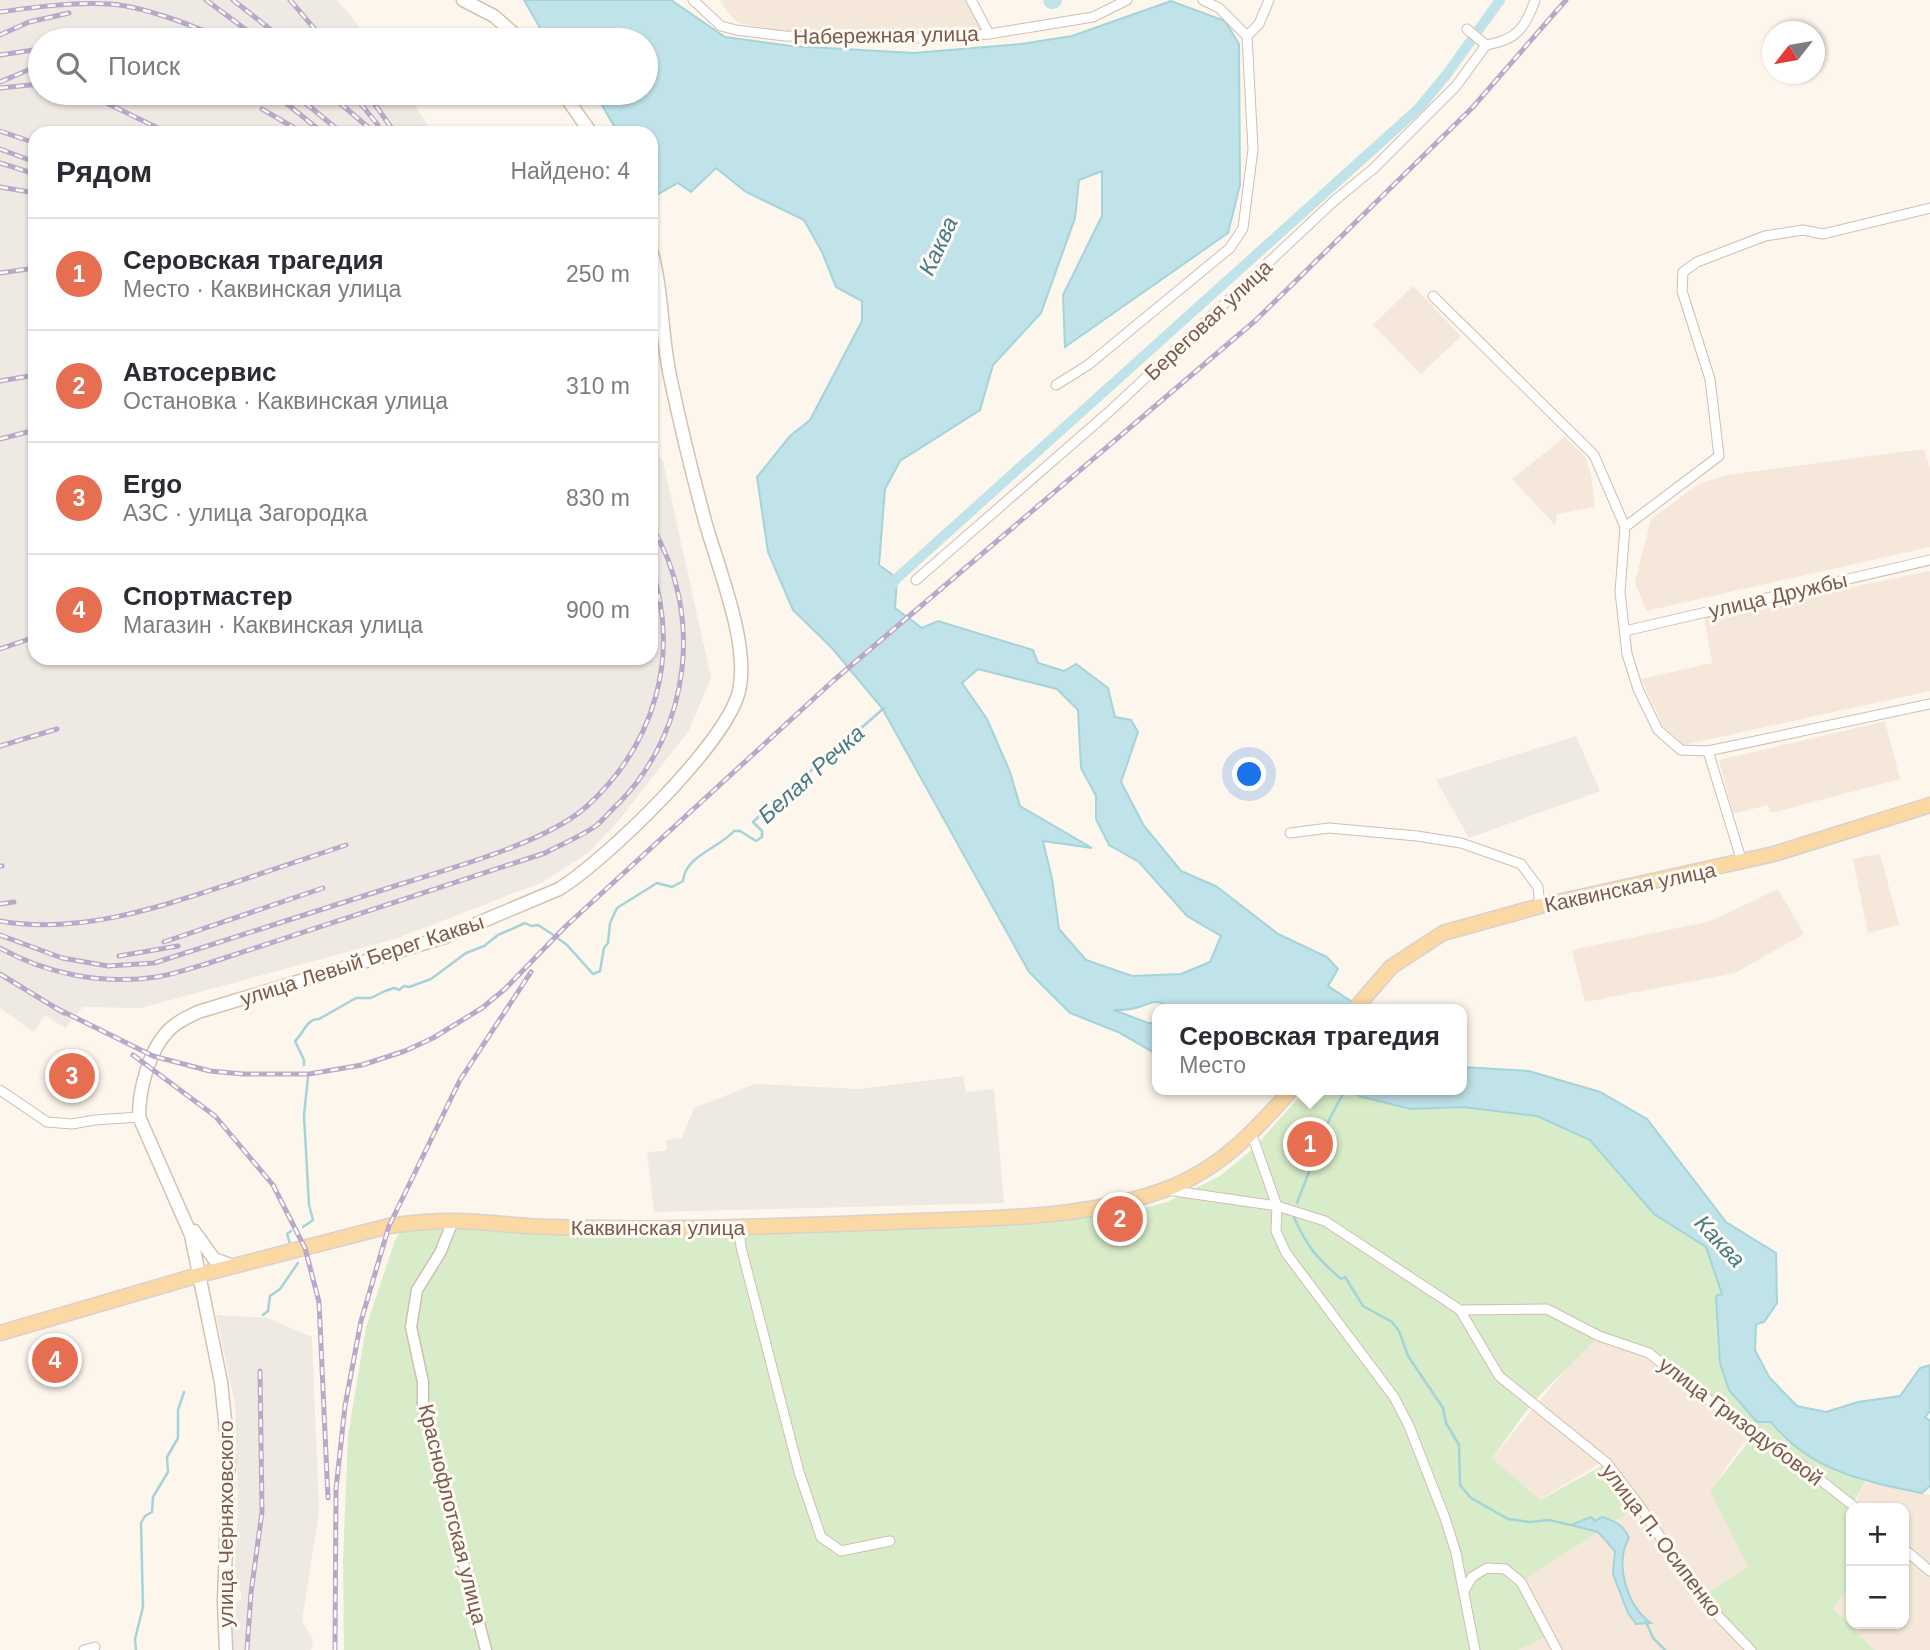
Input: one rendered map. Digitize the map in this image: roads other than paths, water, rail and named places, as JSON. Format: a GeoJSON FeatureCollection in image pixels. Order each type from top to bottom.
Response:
{"type":"FeatureCollection","features":[{"type":"Feature","properties":{"kind":"main road"},"geometry":{"type":"LineString","coordinates":[[463,0],[494,16],[508,28]]}},
{"type":"Feature","properties":{"kind":"main road"},"geometry":{"type":"LineString","coordinates":[[571,105],[586,126]]}},
{"type":"Feature","properties":{"kind":"main road","name":"улица Левый Берег Каквы"},"geometry":{"type":"LineString","coordinates":[[139,1117],[139,1100],[153,1056],[165,1034],[181,1020],[198,1012],[445,937],[559,889],[586,870],[625,835],[693,764],[727,721],[739,692],[742,659],[679,418],[669,373],[658,285]]}},
{"type":"Feature","properties":{"kind":"main road","name":"Каквинская улица"},"geometry":{"type":"LineString","coordinates":[[1359,1004],[1375,983],[1403,957],[1443,933],[1540,906],[1742,862],[1930,805]]}},
{"type":"Feature","properties":{"kind":"main road","name":"Каквинская улица"},"geometry":{"type":"LineString","coordinates":[[0,1333],[199,1275],[389,1226],[453,1221],[552,1227],[739,1228],[1014,1217],[1079,1210],[1165,1190],[1217,1163],[1252,1135],[1287,1095]]}},
{"type":"Feature","properties":{"kind":"main road"},"geometry":{"type":"LineString","coordinates":[[139,1117],[149,1144],[186,1219],[214,1259],[233,1266]]}},
{"type":"Feature","properties":{"kind":"main road"},"geometry":{"type":"LineString","coordinates":[[186,1219],[199,1275]]}},
{"type":"Feature","properties":{"kind":"main road","name":"улица Черняховского"},"geometry":{"type":"LineString","coordinates":[[199,1275],[226,1412],[229,1458],[224,1602],[226,1650]]}},
{"type":"Feature","properties":{"kind":"street","name":"Набережная улица"},"geometry":{"type":"LineString","coordinates":[[692,0],[721,26],[736,30],[785,36],[905,39],[989,34],[1093,17],[1127,0]]}},
{"type":"Feature","properties":{"kind":"street"},"geometry":{"type":"LineString","coordinates":[[971,0],[989,34]]}},
{"type":"Feature","properties":{"kind":"street"},"geometry":{"type":"LineString","coordinates":[[1056,385],[1088,365],[1230,248],[1243,228],[1252,149],[1247,36],[1219,8],[1203,0]]}},
{"type":"Feature","properties":{"kind":"street"},"geometry":{"type":"LineString","coordinates":[[1247,36],[1259,24],[1269,0]]}},
{"type":"Feature","properties":{"kind":"street"},"geometry":{"type":"LineString","coordinates":[[1467,29],[1486,45],[1507,42],[1528,20],[1535,0]]}},
{"type":"Feature","properties":{"kind":"street","name":"Береговая улица"},"geometry":{"type":"LineString","coordinates":[[916,580],[1110,411],[1335,201],[1373,169],[1456,86],[1486,45]]}},
{"type":"Feature","properties":{"kind":"street"},"geometry":{"type":"LineString","coordinates":[[1625,527],[1719,456],[1710,379],[1682,291],[1684,272],[1697,262],[1765,236],[1803,230],[1823,234],[1930,208]]}},
{"type":"Feature","properties":{"kind":"street"},"geometry":{"type":"LineString","coordinates":[[1433,296],[1594,455],[1625,527],[1620,592],[1627,654],[1638,689],[1658,730],[1681,750],[1708,751],[1930,704]]}},
{"type":"Feature","properties":{"kind":"street","name":"улица Дружбы"},"geometry":{"type":"LineString","coordinates":[[1625,631],[1930,560]]}},
{"type":"Feature","properties":{"kind":"street"},"geometry":{"type":"LineString","coordinates":[[1708,751],[1742,862]]}},
{"type":"Feature","properties":{"kind":"street"},"geometry":{"type":"LineString","coordinates":[[1290,833],[1329,828],[1461,843],[1521,864],[1538,887],[1540,906]]}},
{"type":"Feature","properties":{"kind":"street"},"geometry":{"type":"LineString","coordinates":[[0,1090],[47,1122],[72,1124],[95,1119],[139,1117]]}},
{"type":"Feature","properties":{"kind":"street"},"geometry":{"type":"LineString","coordinates":[[1252,1135],[1277,1206],[1276,1231],[1286,1253],[1394,1397],[1432,1481],[1456,1553],[1475,1650]]}},
{"type":"Feature","properties":{"kind":"street"},"geometry":{"type":"LineString","coordinates":[[1165,1190],[1277,1206],[1325,1222],[1460,1310]]}},
{"type":"Feature","properties":{"kind":"street","name":"Краснофлотская улица"},"geometry":{"type":"LineString","coordinates":[[453,1221],[440,1253],[416,1290],[411,1326],[423,1382],[423,1409],[486,1650]]}},
{"type":"Feature","properties":{"kind":"street"},"geometry":{"type":"LineString","coordinates":[[739,1228],[741,1247],[799,1472],[821,1537],[841,1551],[890,1541]]}},
{"type":"Feature","properties":{"kind":"street","name":"улица Гризодубовой"},"geometry":{"type":"LineString","coordinates":[[1460,1310],[1547,1309],[1598,1336],[1649,1353],[1688,1385],[1799,1463],[1850,1503]]}},
{"type":"Feature","properties":{"kind":"street","name":"улица П. Осипенко"},"geometry":{"type":"LineString","coordinates":[[1460,1310],[1499,1376],[1606,1463],[1639,1505],[1700,1597],[1751,1650]]}},
{"type":"Feature","properties":{"kind":"street"},"geometry":{"type":"LineString","coordinates":[[1909,1553],[1930,1571]]}},
{"type":"Feature","properties":{"kind":"street"},"geometry":{"type":"LineString","coordinates":[[1464,1592],[1472,1577],[1479,1572],[1487,1568],[1505,1569],[1521,1582],[1557,1650]]}},
{"type":"Feature","properties":{"kind":"street"},"geometry":{"type":"LineString","coordinates":[[84,1650],[95,1647]]}},
{"type":"Feature","properties":{"kind":"water","name":"Каква"},"geometry":{"type":"Polygon","coordinates":[[[524,0],[671,0],[725,37],[791,46],[914,53],[1021,44],[1072,36],[1171,1],[1225,21],[1239,44],[1240,185],[1228,233],[1065,347],[1063,295],[1102,216],[1102,171],[1079,180],[1075,218],[1041,313],[993,365],[980,410],[900,461],[885,489],[879,565],[897,578],[895,608],[922,628],[938,621],[1033,650],[1038,663],[1064,671],[1076,664],[1108,688],[1115,717],[1131,720],[1138,732],[1121,782],[1144,826],[1181,871],[1216,886],[1278,934],[1327,957],[1338,969],[1328,986],[1355,1004],[1156,1002],[1133,1009],[1114,1010],[1152,1023],[1152,1052],[1118,1032],[1070,1013],[1029,972],[882,708],[832,648],[793,610],[768,552],[757,477],[790,436],[810,420],[862,321],[862,301],[836,287],[822,252],[804,220],[746,192],[716,168],[691,192],[678,183],[658,194],[658,126],[614,126],[602,105],[658,105],[658,28],[540,28],[524,0]],[[978,669],[962,683],[987,719],[1010,772],[1020,806],[1092,848],[1043,841],[1059,929],[1086,960],[1132,976],[1181,974],[1210,962],[1221,936],[1187,916],[1139,862],[1109,845],[1096,819],[1096,796],[1081,768],[1078,710],[1057,689],[978,669]]]}},
{"type":"Feature","properties":{"kind":"water","name":"Каква"},"geometry":{"type":"Polygon","coordinates":[[[1467,1067],[1529,1071],[1600,1092],[1647,1119],[1726,1222],[1776,1253],[1777,1303],[1764,1322],[1756,1324],[1755,1350],[1769,1377],[1797,1406],[1826,1412],[1858,1402],[1900,1396],[1920,1368],[1930,1365],[1930,1411],[1925,1417],[1930,1421],[1930,1486],[1922,1493],[1839,1471],[1803,1452],[1771,1422],[1757,1422],[1729,1390],[1720,1363],[1716,1296],[1722,1294],[1706,1247],[1654,1214],[1590,1140],[1537,1116],[1463,1107],[1411,1109],[1359,1096],[1467,1095],[1467,1067]]]}},
{"type":"Feature","properties":{"kind":"water"},"geometry":{"type":"Polygon","coordinates":[[[1591,1517],[1595,1521],[1602,1517],[1611,1520],[1627,1534],[1629,1538],[1623,1560],[1625,1584],[1635,1606],[1651,1623],[1636,1624],[1628,1613],[1613,1574],[1615,1551],[1598,1532],[1571,1525],[1591,1517]]]}},
{"type":"Feature","properties":{"kind":"waterway"},"geometry":{"type":"LineString","coordinates":[[890,588],[897,578],[1419,108],[1500,0]]}},
{"type":"Feature","properties":{"kind":"waterway","name":"Белая Речка"},"geometry":{"type":"LineString","coordinates":[[304,1065],[295,1041],[311,1021],[356,998],[371,998],[394,988],[399,990],[404,986],[409,987],[431,979],[466,953],[525,923],[538,925],[567,945],[593,974],[600,971],[604,948],[608,943],[610,923],[617,908],[657,883],[672,887],[683,881],[685,872],[696,859],[734,831],[740,831],[756,841],[762,837],[762,831],[753,822],[773,803],[800,784],[821,759],[884,708]]}},
{"type":"Feature","properties":{"kind":"waterway","name":"Белая Речка"},"geometry":{"type":"LineString","coordinates":[[303,1227],[313,1220],[309,1205],[304,1115],[308,1077]]}},
{"type":"Feature","properties":{"kind":"waterway"},"geometry":{"type":"LineString","coordinates":[[1297,1203],[1329,1120],[1342,1095]]}},
{"type":"Feature","properties":{"kind":"waterway"},"geometry":{"type":"LineString","coordinates":[[1293,1215],[1307,1243],[1318,1257],[1341,1279],[1345,1277],[1363,1306],[1392,1322],[1399,1331],[1408,1356],[1443,1408],[1446,1423],[1459,1445],[1460,1485],[1471,1498],[1508,1519],[1530,1522],[1549,1520],[1571,1525]]}},
{"type":"Feature","properties":{"kind":"waterway","name":"Белая Речка"},"geometry":{"type":"LineString","coordinates":[[290,1244],[287,1234],[291,1231]]}},
{"type":"Feature","properties":{"kind":"waterway","name":"Белая Речка"},"geometry":{"type":"LineString","coordinates":[[263,1315],[268,1311],[270,1296],[280,1289],[298,1263]]}},
{"type":"Feature","properties":{"kind":"waterway","name":"Белая Речка"},"geometry":{"type":"LineString","coordinates":[[136,1650],[135,1639],[143,1607],[141,1523],[145,1516],[152,1512],[153,1497],[168,1472],[167,1457],[178,1438],[178,1410],[184,1392]]}},
{"type":"Feature","properties":{"kind":"waterway"},"geometry":{"type":"LineString","coordinates":[[1646,1622],[1653,1638],[1665,1650]]}},
{"type":"Feature","properties":{"kind":"railway"},"geometry":{"type":"LineString","coordinates":[[206,0],[244,28]]}},
{"type":"Feature","properties":{"kind":"railway"},"geometry":{"type":"LineString","coordinates":[[233,0],[269,28]]}},
{"type":"Feature","properties":{"kind":"railway"},"geometry":{"type":"LineString","coordinates":[[290,0],[314,28]]}},
{"type":"Feature","properties":{"kind":"railway"},"geometry":{"type":"LineString","coordinates":[[56,1008],[153,1056],[210,1071],[243,1074],[309,1074],[362,1065],[405,1051],[433,1038],[482,1008],[505,989],[566,926],[833,681],[1256,320],[1472,108],[1566,0]]}},
{"type":"Feature","properties":{"kind":"railway"},"geometry":{"type":"LineString","coordinates":[[0,12],[68,4],[120,5],[197,28]]}},
{"type":"Feature","properties":{"kind":"railway"},"geometry":{"type":"LineString","coordinates":[[0,35],[29,22],[69,13]]}},
{"type":"Feature","properties":{"kind":"railway"},"geometry":{"type":"LineString","coordinates":[[0,55],[28,51]]}},
{"type":"Feature","properties":{"kind":"railway"},"geometry":{"type":"LineString","coordinates":[[0,82],[28,70]]}},
{"type":"Feature","properties":{"kind":"railway"},"geometry":{"type":"LineString","coordinates":[[0,88],[28,85]]}},
{"type":"Feature","properties":{"kind":"railway"},"geometry":{"type":"LineString","coordinates":[[111,105],[154,126]]}},
{"type":"Feature","properties":{"kind":"railway"},"geometry":{"type":"LineString","coordinates":[[288,105],[314,126]]}},
{"type":"Feature","properties":{"kind":"railway"},"geometry":{"type":"LineString","coordinates":[[308,105],[333,126]]}},
{"type":"Feature","properties":{"kind":"railway"},"geometry":{"type":"LineString","coordinates":[[342,105],[367,126]]}},
{"type":"Feature","properties":{"kind":"railway"},"geometry":{"type":"LineString","coordinates":[[362,105],[378,125]]}},
{"type":"Feature","properties":{"kind":"railway"},"geometry":{"type":"LineString","coordinates":[[375,105],[390,126]]}},
{"type":"Feature","properties":{"kind":"railway"},"geometry":{"type":"LineString","coordinates":[[262,109],[291,126]]}},
{"type":"Feature","properties":{"kind":"railway"},"geometry":{"type":"LineString","coordinates":[[0,131],[28,141]]}},
{"type":"Feature","properties":{"kind":"railway"},"geometry":{"type":"LineString","coordinates":[[0,149],[28,159]]}},
{"type":"Feature","properties":{"kind":"railway"},"geometry":{"type":"LineString","coordinates":[[0,163],[28,172]]}},
{"type":"Feature","properties":{"kind":"railway"},"geometry":{"type":"LineString","coordinates":[[0,187],[28,192]]}},
{"type":"Feature","properties":{"kind":"railway"},"geometry":{"type":"LineString","coordinates":[[0,273],[28,269]]}},
{"type":"Feature","properties":{"kind":"railway"},"geometry":{"type":"LineString","coordinates":[[0,381],[28,376]]}},
{"type":"Feature","properties":{"kind":"railway"},"geometry":{"type":"LineString","coordinates":[[0,439],[28,432]]}},
{"type":"Feature","properties":{"kind":"railway"},"geometry":{"type":"LineString","coordinates":[[0,948],[36,965],[75,975],[116,980],[162,976],[545,853],[591,829],[620,802],[644,772],[662,740],[675,705],[682,669],[683,632],[678,595],[668,559],[658,539]]}},
{"type":"Feature","properties":{"kind":"railway"},"geometry":{"type":"LineString","coordinates":[[0,935],[62,958],[108,966],[154,963],[472,862],[547,832],[586,807],[610,782],[645,727],[656,697],[662,665],[663,633],[658,593]]}},
{"type":"Feature","properties":{"kind":"railway"},"geometry":{"type":"LineString","coordinates":[[0,649],[28,639]]}},
{"type":"Feature","properties":{"kind":"railway"},"geometry":{"type":"LineString","coordinates":[[0,746],[57,729]]}},
{"type":"Feature","properties":{"kind":"railway"},"geometry":{"type":"LineString","coordinates":[[0,921],[58,924],[116,917],[202,893],[346,845]]}},
{"type":"Feature","properties":{"kind":"railway"},"geometry":{"type":"LineString","coordinates":[[164,942],[323,888]]}},
{"type":"Feature","properties":{"kind":"railway"},"geometry":{"type":"LineString","coordinates":[[0,904],[14,902]]}},
{"type":"Feature","properties":{"kind":"railway"},"geometry":{"type":"LineString","coordinates":[[119,956],[178,946]]}},
{"type":"Feature","properties":{"kind":"railway"},"geometry":{"type":"LineString","coordinates":[[335,1650],[336,1489],[345,1406],[361,1321],[389,1226],[460,1080],[531,972]]}},
{"type":"Feature","properties":{"kind":"railway"},"geometry":{"type":"LineString","coordinates":[[0,974],[64,1013]]}},
{"type":"Feature","properties":{"kind":"railway"},"geometry":{"type":"LineString","coordinates":[[133,1055],[215,1116],[273,1185],[305,1248],[319,1302],[328,1498]]}},
{"type":"Feature","properties":{"kind":"railway"},"geometry":{"type":"LineString","coordinates":[[247,1650],[251,1593],[262,1512],[260,1371]]}},
{"type":"Feature","properties":{"kind":"place","name":"Ergo"},"geometry":{"type":"Point","coordinates":[72,1076]}},
{"type":"Feature","properties":{"kind":"place","name":"Серовская трагедия"},"geometry":{"type":"Point","coordinates":[1310,1144]}},
{"type":"Feature","properties":{"kind":"place","name":"Автосервис"},"geometry":{"type":"Point","coordinates":[1120,1219]}},
{"type":"Feature","properties":{"kind":"place","name":"Спортмастер"},"geometry":{"type":"Point","coordinates":[55,1360]}}]}
